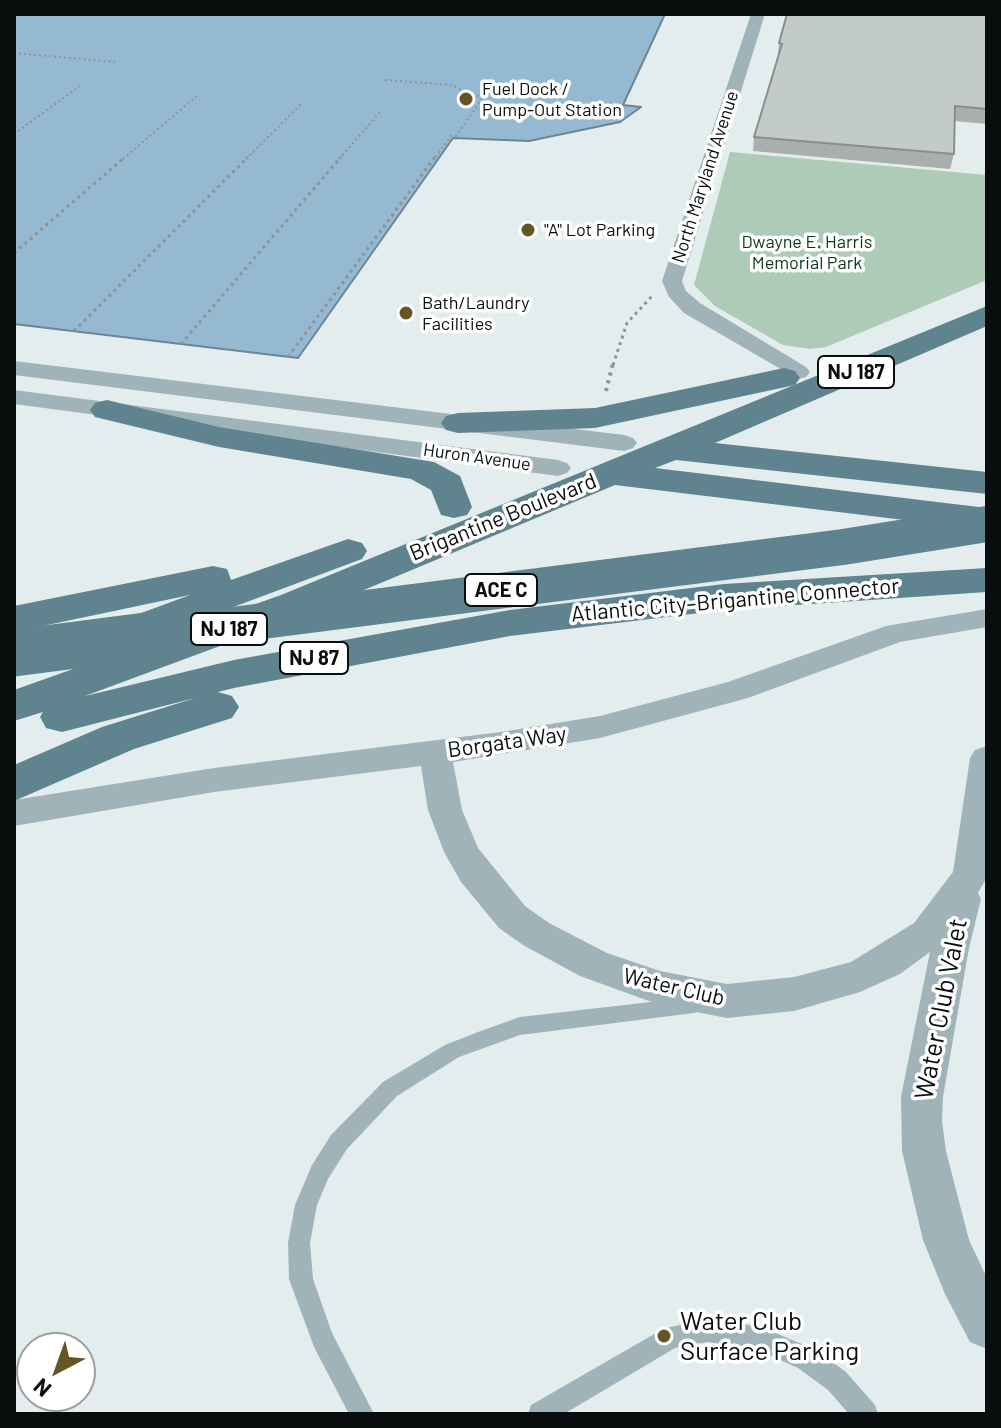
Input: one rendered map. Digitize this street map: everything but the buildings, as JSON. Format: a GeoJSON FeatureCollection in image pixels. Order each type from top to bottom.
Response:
{"type":"FeatureCollection","features":[{"type":"Feature","properties":{"kind":"main road","name":"Brigantine Boulevard"},"geometry":{"type":"LineString","coordinates":[[14,706],[295,604],[791,375],[987,290]]}},
{"type":"Feature","properties":{"kind":"main road","name":"Brigantine Boulevard"},"geometry":{"type":"LineString","coordinates":[[616,458],[673,449],[987,315]]}},
{"type":"Feature","properties":{"kind":"main road"},"geometry":{"type":"LineString","coordinates":[[458,423],[595,418],[791,375]]}},
{"type":"Feature","properties":{"kind":"main road"},"geometry":{"type":"LineString","coordinates":[[107,410],[219,437],[421,470],[447,484],[454,507]]}},
{"type":"Feature","properties":{"kind":"main road"},"geometry":{"type":"LineString","coordinates":[[763,411],[771,441],[795,463]]}},
{"type":"Feature","properties":{"kind":"main road"},"geometry":{"type":"LineString","coordinates":[[673,449],[987,483]]}},
{"type":"Feature","properties":{"kind":"main road","name":"Huron Avenue"},"geometry":{"type":"LineString","coordinates":[[558,468],[616,458],[987,522]]}},
{"type":"Feature","properties":{"kind":"main road","name":"Brigantine Boulevard"},"geometry":{"type":"LineString","coordinates":[[14,672],[341,553],[558,468]]}},
{"type":"Feature","properties":{"kind":"main road"},"geometry":{"type":"LineString","coordinates":[[938,477],[987,477]]}},
{"type":"Feature","properties":{"kind":"main road","name":"Atlantic City–Brigantine Connector"},"geometry":{"type":"LineString","coordinates":[[14,653],[843,547],[987,522]]}},
{"type":"Feature","properties":{"kind":"main road"},"geometry":{"type":"LineString","coordinates":[[14,619],[341,553]]}},
{"type":"Feature","properties":{"kind":"main road","name":"Atlantic City–Brigantine Connector"},"geometry":{"type":"LineString","coordinates":[[14,729],[234,674],[361,649],[619,609],[822,589],[987,580]]}},
{"type":"Feature","properties":{"kind":"main road"},"geometry":{"type":"LineString","coordinates":[[14,784],[118,738],[202,711],[354,671],[510,640],[619,609]]}},
{"type":"Feature","properties":{"kind":"street","name":"North Maryland Avenue"},"geometry":{"type":"LineString","coordinates":[[758,14],[672,281],[676,293],[692,308],[791,375]]}},
{"type":"Feature","properties":{"kind":"street","name":"Huron Avenue"},"geometry":{"type":"LineString","coordinates":[[14,368],[458,423],[616,458]]}},
{"type":"Feature","properties":{"kind":"street","name":"Huron Avenue"},"geometry":{"type":"LineString","coordinates":[[14,397],[558,468]]}},
{"type":"Feature","properties":{"kind":"street","name":"Borgata Way"},"geometry":{"type":"LineString","coordinates":[[14,813],[229,778],[551,736],[639,718],[737,690],[860,644],[910,631],[987,618]]}},
{"type":"Feature","properties":{"kind":"street","name":"Water Club"},"geometry":{"type":"LineString","coordinates":[[435,751],[445,810],[462,852],[474,872],[512,917],[536,934],[594,965],[660,988],[727,1001],[760,1000],[829,986],[886,963],[927,934],[956,899],[971,873],[987,758]]}},
{"type":"Feature","properties":{"kind":"street","name":"Water Club Valet"},"geometry":{"type":"LineString","coordinates":[[971,873],[950,948],[922,1097],[921,1121],[924,1151],[946,1240],[961,1278],[987,1325]]}},
{"type":"Feature","properties":{"kind":"lane"},"geometry":{"type":"LineString","coordinates":[[362,1414],[322,1339],[301,1279],[299,1243],[306,1205],[320,1172],[339,1142],[390,1089],[452,1051],[485,1038],[520,1026],[727,1001]]}},
{"type":"Feature","properties":{"kind":"lane"},"geometry":{"type":"LineString","coordinates":[[540,1414],[671,1337],[708,1330],[761,1339],[807,1359],[837,1381],[866,1414]]}},
{"type":"Feature","properties":{"kind":"path"},"geometry":{"type":"LineString","coordinates":[[14,53],[115,62]]}},
{"type":"Feature","properties":{"kind":"path"},"geometry":{"type":"LineString","coordinates":[[288,357],[484,96],[468,95],[453,85],[385,80]]}},
{"type":"Feature","properties":{"kind":"path"},"geometry":{"type":"LineString","coordinates":[[14,134],[80,86]]}},
{"type":"Feature","properties":{"kind":"path"},"geometry":{"type":"LineString","coordinates":[[14,253],[198,95]]}},
{"type":"Feature","properties":{"kind":"path"},"geometry":{"type":"LineString","coordinates":[[74,331],[301,104]]}},
{"type":"Feature","properties":{"kind":"path"},"geometry":{"type":"LineString","coordinates":[[181,344],[381,111]]}},
{"type":"Feature","properties":{"kind":"path"},"geometry":{"type":"LineString","coordinates":[[605,397],[627,323],[654,294]]}},
{"type":"Feature","properties":{"kind":"green space","name":"Dwayne E. Harris Memorial Park"},"geometry":{"type":"Polygon","coordinates":[[[730,152],[987,175],[987,280],[826,347],[810,349],[783,345],[715,306],[694,285],[730,152]]]}},
{"type":"Feature","properties":{"kind":"water"},"geometry":{"type":"Polygon","coordinates":[[[14,14],[665,14],[623,105],[641,107],[620,122],[529,141],[453,138],[298,358],[14,324],[14,14]]]}},
{"type":"Feature","properties":{"kind":"place","name":"Fuel Dock / Pump-Out Station"},"geometry":{"type":"Point","coordinates":[466,99]}},
{"type":"Feature","properties":{"kind":"place","name":"\"A\" Lot Parking"},"geometry":{"type":"Point","coordinates":[528,230]}},
{"type":"Feature","properties":{"kind":"place","name":"Bath/Laundry Facilities"},"geometry":{"type":"Point","coordinates":[406,313]}},
{"type":"Feature","properties":{"kind":"place","name":"Water Club Surface Parking"},"geometry":{"type":"Point","coordinates":[664,1336]}}]}
